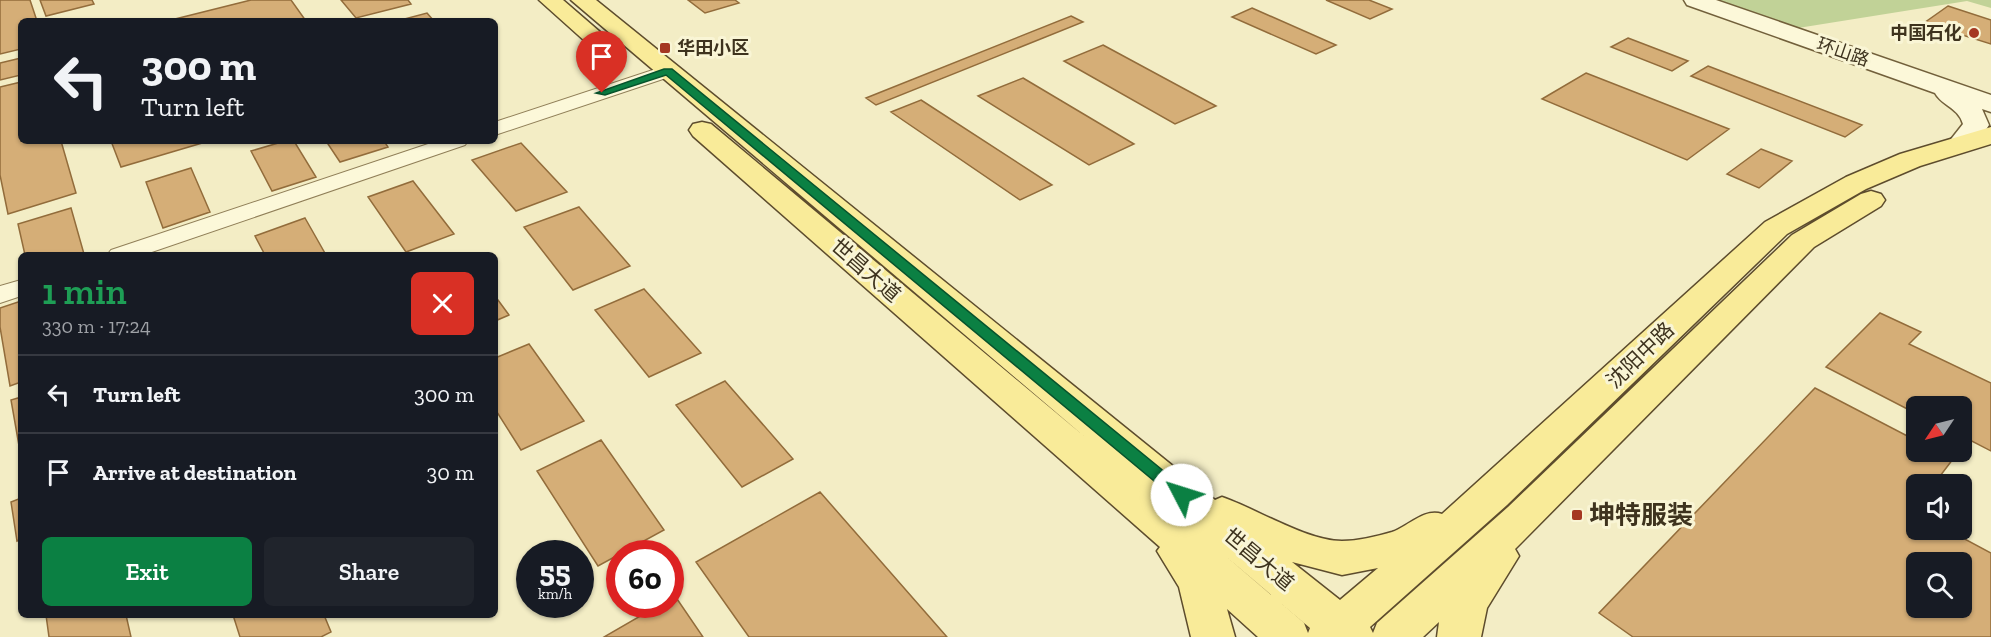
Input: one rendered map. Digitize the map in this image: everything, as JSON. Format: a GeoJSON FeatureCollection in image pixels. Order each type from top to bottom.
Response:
{"type":"FeatureCollection","features":[{"type":"Feature","properties":{"kind":"main road","name":"世昌大道"},"geometry":{"type":"LineString","coordinates":[[550,0],[656,75],[1171,508],[1340,634]]}},
{"type":"Feature","properties":{"kind":"main road","name":"世昌大道"},"geometry":{"type":"LineString","coordinates":[[582,0],[656,75]]}},
{"type":"Feature","properties":{"kind":"main road","name":"环山路"},"geometry":{"type":"LineString","coordinates":[[1695,0],[1991,104]]}},
{"type":"Feature","properties":{"kind":"main road"},"geometry":{"type":"LineString","coordinates":[[1340,634],[1508,506],[1803,241],[1879,195],[1932,171],[1981,143],[1974,114],[1961,102],[1907,74]]}},
{"type":"Feature","properties":{"kind":"main road"},"geometry":{"type":"LineString","coordinates":[[1171,508],[1342,558],[1401,547],[1508,506]]}},
{"type":"Feature","properties":{"kind":"main road"},"geometry":{"type":"LineString","coordinates":[[1393,637],[1508,506]]}},
{"type":"Feature","properties":{"kind":"main road"},"geometry":{"type":"LineString","coordinates":[[1459,637],[1458,629],[1508,506]]}},
{"type":"Feature","properties":{"kind":"main road","name":"世昌大道"},"geometry":{"type":"LineString","coordinates":[[1171,508],[1288,637]]}},
{"type":"Feature","properties":{"kind":"main road"},"geometry":{"type":"LineString","coordinates":[[1171,508],[1199,583],[1213,637]]}},
{"type":"Feature","properties":{"kind":"street"},"geometry":{"type":"LineString","coordinates":[[498,128],[656,75]]}},
{"type":"Feature","properties":{"kind":"street"},"geometry":{"type":"LineString","coordinates":[[128,252],[449,144]]}},
{"type":"Feature","properties":{"kind":"street"},"geometry":{"type":"LineString","coordinates":[[0,295],[18,289]]}},
{"type":"Feature","properties":{"kind":"green space"},"geometry":{"type":"Polygon","coordinates":[[[1718,0],[1991,0],[1991,8],[1967,1],[1798,28],[1718,0]]]}},
{"type":"Feature","properties":{"kind":"building"},"geometry":{"type":"Polygon","coordinates":[[[0,0],[30,0],[36,18],[18,18],[18,50],[0,54],[0,0]]]}},
{"type":"Feature","properties":{"kind":"building"},"geometry":{"type":"Polygon","coordinates":[[[40,0],[92,0],[94,4],[46,16],[40,0]]]}},
{"type":"Feature","properties":{"kind":"building"},"geometry":{"type":"Polygon","coordinates":[[[251,0],[291,0],[304,18],[179,18],[251,0]]]}},
{"type":"Feature","properties":{"kind":"building"},"geometry":{"type":"Polygon","coordinates":[[[341,0],[408,0],[411,4],[356,18],[341,0]]]}},
{"type":"Feature","properties":{"kind":"building"},"geometry":{"type":"Polygon","coordinates":[[[688,0],[735,0],[739,3],[705,13],[688,0]]]}},
{"type":"Feature","properties":{"kind":"building"},"geometry":{"type":"Polygon","coordinates":[[[1326,0],[1369,0],[1392,9],[1370,19],[1326,0]]]}},
{"type":"Feature","properties":{"kind":"building","name":"中国石化"},"geometry":{"type":"Polygon","coordinates":[[[1948,6],[1991,20],[1991,44],[1924,23],[1948,6]]]}},
{"type":"Feature","properties":{"kind":"building"},"geometry":{"type":"Polygon","coordinates":[[[1252,8],[1336,45],[1316,54],[1232,17],[1252,8]]]}},
{"type":"Feature","properties":{"kind":"building"},"geometry":{"type":"Polygon","coordinates":[[[427,13],[431,18],[408,18],[427,13]]]}},
{"type":"Feature","properties":{"kind":"building"},"geometry":{"type":"Polygon","coordinates":[[[1071,16],[1083,22],[876,105],[866,98],[1071,16]]]}},
{"type":"Feature","properties":{"kind":"building"},"geometry":{"type":"Polygon","coordinates":[[[1628,38],[1688,61],[1672,71],[1611,47],[1628,38]]]}},
{"type":"Feature","properties":{"kind":"building"},"geometry":{"type":"Polygon","coordinates":[[[1103,45],[1216,106],[1175,124],[1064,61],[1103,45]]]}},
{"type":"Feature","properties":{"kind":"building"},"geometry":{"type":"Polygon","coordinates":[[[18,59],[18,76],[0,80],[0,63],[18,59]]]}},
{"type":"Feature","properties":{"kind":"building"},"geometry":{"type":"Polygon","coordinates":[[[1708,66],[1862,125],[1845,137],[1691,76],[1708,66]]]}},
{"type":"Feature","properties":{"kind":"building"},"geometry":{"type":"Polygon","coordinates":[[[1586,73],[1729,129],[1687,160],[1542,99],[1586,73]]]}},
{"type":"Feature","properties":{"kind":"building"},"geometry":{"type":"Polygon","coordinates":[[[1023,78],[1134,144],[1089,165],[978,96],[1023,78]]]}},
{"type":"Feature","properties":{"kind":"building"},"geometry":{"type":"Polygon","coordinates":[[[18,83],[18,144],[62,144],[76,193],[8,214],[0,175],[0,87],[18,83]]]}},
{"type":"Feature","properties":{"kind":"building"},"geometry":{"type":"Polygon","coordinates":[[[921,100],[1052,185],[1020,200],[891,112],[921,100]]]}},
{"type":"Feature","properties":{"kind":"building"},"geometry":{"type":"Polygon","coordinates":[[[521,143],[567,192],[516,211],[472,160],[521,143]]]}},
{"type":"Feature","properties":{"kind":"building"},"geometry":{"type":"Polygon","coordinates":[[[112,144],[199,144],[121,167],[112,144]]]}},
{"type":"Feature","properties":{"kind":"building"},"geometry":{"type":"Polygon","coordinates":[[[275,144],[296,144],[316,177],[272,191],[251,151],[275,144]]]}},
{"type":"Feature","properties":{"kind":"building"},"geometry":{"type":"Polygon","coordinates":[[[328,144],[386,144],[388,147],[340,162],[328,144]]]}},
{"type":"Feature","properties":{"kind":"building"},"geometry":{"type":"Polygon","coordinates":[[[1761,149],[1792,161],[1759,188],[1727,174],[1761,149]]]}},
{"type":"Feature","properties":{"kind":"building"},"geometry":{"type":"Polygon","coordinates":[[[191,168],[210,212],[163,228],[146,182],[191,168]]]}},
{"type":"Feature","properties":{"kind":"building"},"geometry":{"type":"Polygon","coordinates":[[[413,181],[454,234],[406,252],[368,197],[413,181]]]}},
{"type":"Feature","properties":{"kind":"building"},"geometry":{"type":"Polygon","coordinates":[[[579,207],[630,266],[573,290],[524,227],[579,207]]]}},
{"type":"Feature","properties":{"kind":"building"},"geometry":{"type":"Polygon","coordinates":[[[71,208],[83,252],[24,252],[18,224],[71,208]]]}},
{"type":"Feature","properties":{"kind":"building"},"geometry":{"type":"Polygon","coordinates":[[[305,218],[324,252],[263,252],[255,236],[305,218]]]}},
{"type":"Feature","properties":{"kind":"building"},"geometry":{"type":"Polygon","coordinates":[[[644,289],[701,353],[649,377],[595,310],[644,289]]]}},
{"type":"Feature","properties":{"kind":"building"},"geometry":{"type":"Polygon","coordinates":[[[498,300],[509,315],[498,320],[498,300]]]}},
{"type":"Feature","properties":{"kind":"building"},"geometry":{"type":"Polygon","coordinates":[[[18,302],[18,383],[10,386],[0,327],[0,308],[18,302]]]}},
{"type":"Feature","properties":{"kind":"building"},"geometry":{"type":"Polygon","coordinates":[[[1880,313],[1921,332],[1909,344],[1991,383],[1991,451],[1972,441],[1972,396],[1906,396],[1906,408],[1826,367],[1880,313]]]}},
{"type":"Feature","properties":{"kind":"building"},"geometry":{"type":"Polygon","coordinates":[[[529,344],[584,421],[521,450],[498,414],[498,357],[529,344]]]}},
{"type":"Feature","properties":{"kind":"building"},"geometry":{"type":"Polygon","coordinates":[[[725,381],[793,459],[742,487],[676,405],[725,381]]]}},
{"type":"Feature","properties":{"kind":"building"},"geometry":{"type":"Polygon","coordinates":[[[1815,388],[1906,435],[1906,462],[1951,462],[1942,474],[1906,474],[1906,540],[1967,540],[1991,553],[1991,637],[1633,637],[1599,613],[1815,388]]]}},
{"type":"Feature","properties":{"kind":"building"},"geometry":{"type":"Polygon","coordinates":[[[18,398],[18,440],[11,400],[18,398]]]}},
{"type":"Feature","properties":{"kind":"building"},"geometry":{"type":"Polygon","coordinates":[[[601,440],[664,530],[646,540],[606,540],[606,562],[598,566],[594,560],[594,540],[581,540],[537,471],[601,440]]]}},
{"type":"Feature","properties":{"kind":"building"},"geometry":{"type":"Polygon","coordinates":[[[820,492],[947,637],[749,637],[696,562],[820,492]]]}},
{"type":"Feature","properties":{"kind":"building"},"geometry":{"type":"Polygon","coordinates":[[[18,499],[17,541],[11,502],[18,499]]]}},
{"type":"Feature","properties":{"kind":"building"},"geometry":{"type":"Polygon","coordinates":[[[684,609],[703,637],[604,637],[637,618],[684,618],[684,609]]]}},
{"type":"Feature","properties":{"kind":"building"},"geometry":{"type":"Polygon","coordinates":[[[46,618],[127,618],[131,637],[49,637],[46,618]]]}},
{"type":"Feature","properties":{"kind":"building"},"geometry":{"type":"Polygon","coordinates":[[[234,618],[325,618],[331,632],[321,637],[240,637],[234,618]]]}},
{"type":"Feature","properties":{"kind":"place","name":"中国石化"},"geometry":{"type":"Point","coordinates":[1974,33]}},
{"type":"Feature","properties":{"kind":"place","name":"华田小区"},"geometry":{"type":"Point","coordinates":[665,48]}},
{"type":"Feature","properties":{"kind":"place","name":"坤特服装"},"geometry":{"type":"Point","coordinates":[1577,515]}},
{"type":"Feature","properties":{"kind":"route"},"geometry":{"type":"LineString","coordinates":[[602,93],[668,71],[1182,495]]}}]}
